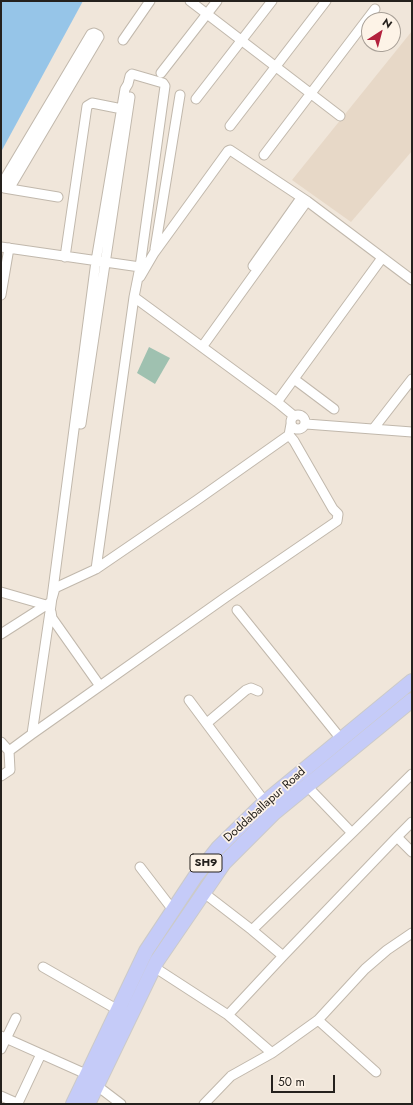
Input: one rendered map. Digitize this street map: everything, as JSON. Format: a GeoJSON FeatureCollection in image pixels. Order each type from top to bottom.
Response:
{"type":"FeatureCollection","features":[{"type":"Feature","properties":{"kind":"main road","name":"Doddaballapur Road"},"geometry":{"type":"LineString","coordinates":[[73,1104],[146,951],[195,877],[218,848],[265,802],[412,681]]}},
{"type":"Feature","properties":{"kind":"main road","name":"Doddaballapur Road"},"geometry":{"type":"LineString","coordinates":[[88,1104],[157,961],[224,863],[274,813],[411,703]]}},
{"type":"Feature","properties":{"kind":"street"},"geometry":{"type":"LineString","coordinates":[[123,40],[150,1]]}},
{"type":"Feature","properties":{"kind":"street"},"geometry":{"type":"LineString","coordinates":[[190,1],[340,116]]}},
{"type":"Feature","properties":{"kind":"street"},"geometry":{"type":"LineString","coordinates":[[161,73],[217,1]]}},
{"type":"Feature","properties":{"kind":"street"},"geometry":{"type":"LineString","coordinates":[[196,99],[272,1]]}},
{"type":"Feature","properties":{"kind":"street"},"geometry":{"type":"LineString","coordinates":[[230,126],[326,1]]}},
{"type":"Feature","properties":{"kind":"street"},"geometry":{"type":"LineString","coordinates":[[264,155],[375,9]]}},
{"type":"Feature","properties":{"kind":"street"},"geometry":{"type":"LineString","coordinates":[[94,33],[98,35],[99,37],[4,187],[91,34],[94,33]]}},
{"type":"Feature","properties":{"kind":"street"},"geometry":{"type":"LineString","coordinates":[[32,734],[96,261],[125,89],[132,74],[163,83],[165,86],[96,569]]}},
{"type":"Feature","properties":{"kind":"street"},"geometry":{"type":"LineString","coordinates":[[100,686],[52,618],[50,604],[55,588],[131,90],[128,84]]}},
{"type":"Feature","properties":{"kind":"street"},"geometry":{"type":"LineString","coordinates":[[154,253],[180,95]]}},
{"type":"Feature","properties":{"kind":"street"},"geometry":{"type":"LineString","coordinates":[[65,257],[87,106],[92,103],[122,109]]}},
{"type":"Feature","properties":{"kind":"street"},"geometry":{"type":"LineString","coordinates":[[136,284],[154,253],[230,150],[304,200],[412,280]]}},
{"type":"Feature","properties":{"kind":"street"},"geometry":{"type":"LineString","coordinates":[[4,187],[58,197]]}},
{"type":"Feature","properties":{"kind":"street"},"geometry":{"type":"LineString","coordinates":[[199,345],[304,200]]}},
{"type":"Feature","properties":{"kind":"street"},"geometry":{"type":"LineString","coordinates":[[1,295],[5,248],[140,267]]}},
{"type":"Feature","properties":{"kind":"street"},"geometry":{"type":"LineString","coordinates":[[275,400],[294,379],[380,257]]}},
{"type":"Feature","properties":{"kind":"street"},"geometry":{"type":"LineString","coordinates":[[275,400],[380,257]]}},
{"type":"Feature","properties":{"kind":"street"},"geometry":{"type":"LineString","coordinates":[[134,297],[275,400],[292,420]]}},
{"type":"Feature","properties":{"kind":"street"},"geometry":{"type":"LineString","coordinates":[[294,379],[334,409]]}},
{"type":"Feature","properties":{"kind":"street"},"geometry":{"type":"LineString","coordinates":[[374,428],[412,379]]}},
{"type":"Feature","properties":{"kind":"street"},"geometry":{"type":"LineString","coordinates":[[55,588],[96,569],[289,435],[292,420],[296,415],[302,416],[306,421],[306,424],[412,432]]}},
{"type":"Feature","properties":{"kind":"street"},"geometry":{"type":"LineString","coordinates":[[9,751],[226,597],[337,521],[338,514],[333,510],[294,441],[289,435]]}},
{"type":"Feature","properties":{"kind":"street"},"geometry":{"type":"LineString","coordinates":[[1,592],[50,604]]}},
{"type":"Feature","properties":{"kind":"street"},"geometry":{"type":"LineString","coordinates":[[1,634],[50,604]]}},
{"type":"Feature","properties":{"kind":"street"},"geometry":{"type":"LineString","coordinates":[[237,610],[341,739]]}},
{"type":"Feature","properties":{"kind":"street"},"geometry":{"type":"LineString","coordinates":[[207,723],[246,690],[251,688],[258,691]]}},
{"type":"Feature","properties":{"kind":"street"},"geometry":{"type":"LineString","coordinates":[[189,700],[265,802]]}},
{"type":"Feature","properties":{"kind":"street"},"geometry":{"type":"LineString","coordinates":[[1,742],[9,751],[10,770],[1,776]]}},
{"type":"Feature","properties":{"kind":"street"},"geometry":{"type":"LineString","coordinates":[[252,930],[412,774]]}},
{"type":"Feature","properties":{"kind":"street"},"geometry":{"type":"LineString","coordinates":[[307,786],[352,833]]}},
{"type":"Feature","properties":{"kind":"street"},"geometry":{"type":"LineString","coordinates":[[228,1015],[396,836],[412,822]]}},
{"type":"Feature","properties":{"kind":"street"},"geometry":{"type":"LineString","coordinates":[[396,836],[412,852]]}},
{"type":"Feature","properties":{"kind":"street"},"geometry":{"type":"LineString","coordinates":[[140,866],[173,910]]}},
{"type":"Feature","properties":{"kind":"street"},"geometry":{"type":"LineString","coordinates":[[204,893],[283,956]]}},
{"type":"Feature","properties":{"kind":"street"},"geometry":{"type":"LineString","coordinates":[[204,1104],[231,1076],[272,1054],[318,1020],[365,969],[387,950],[412,933]]}},
{"type":"Feature","properties":{"kind":"street"},"geometry":{"type":"LineString","coordinates":[[43,967],[118,1010]]}},
{"type":"Feature","properties":{"kind":"street"},"geometry":{"type":"LineString","coordinates":[[154,967],[228,1015],[272,1054]]}},
{"type":"Feature","properties":{"kind":"street"},"geometry":{"type":"LineString","coordinates":[[1,1049],[4,1037],[16,1018]]}},
{"type":"Feature","properties":{"kind":"street"},"geometry":{"type":"LineString","coordinates":[[318,1020],[376,1072]]}},
{"type":"Feature","properties":{"kind":"street"},"geometry":{"type":"LineString","coordinates":[[4,1037],[86,1074]]}},
{"type":"Feature","properties":{"kind":"street"},"geometry":{"type":"LineString","coordinates":[[1,1096],[18,1104],[41,1054]]}},
{"type":"Feature","properties":{"kind":"street"},"geometry":{"type":"LineString","coordinates":[[96,1085],[121,1104]]}},
{"type":"Feature","properties":{"kind":"shaded area"},"geometry":{"type":"Polygon","coordinates":[[[412,31],[412,151],[351,222],[292,180],[395,52],[401,52],[401,45],[412,31]]]}},
{"type":"Feature","properties":{"kind":"green space"},"geometry":{"type":"Polygon","coordinates":[[[149,347],[170,358],[155,384],[137,373],[149,347]]]}},
{"type":"Feature","properties":{"kind":"water"},"geometry":{"type":"Polygon","coordinates":[[[1,1],[83,1],[1,152],[1,1]]]}}]}
